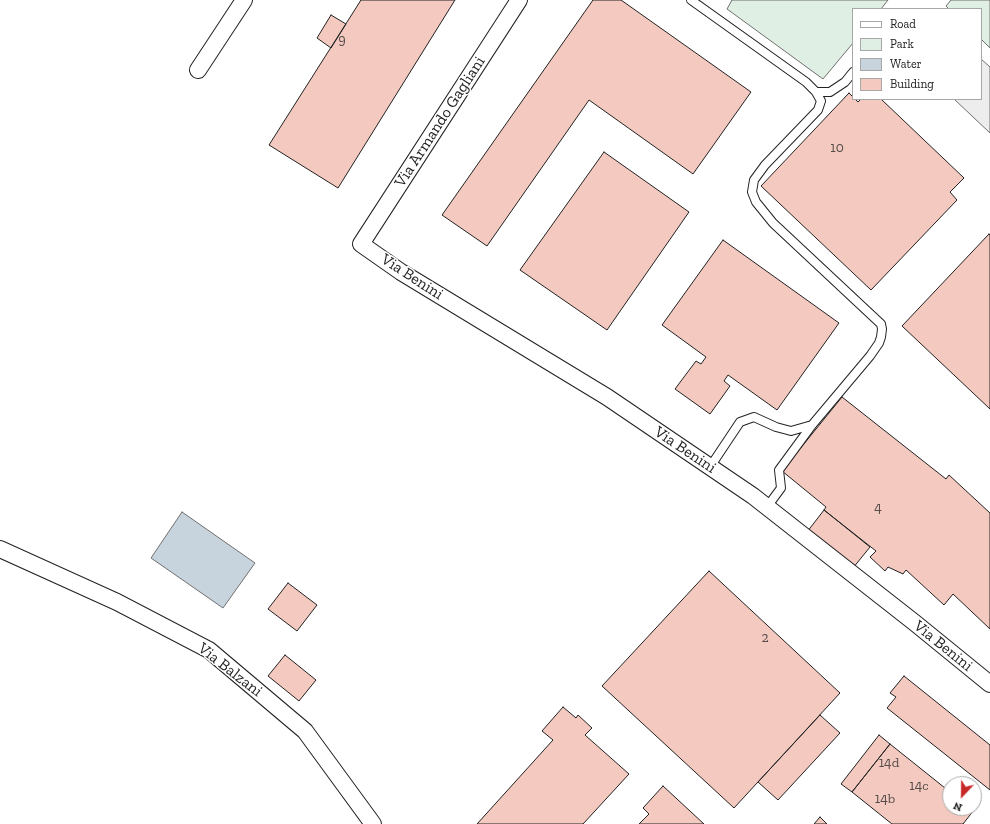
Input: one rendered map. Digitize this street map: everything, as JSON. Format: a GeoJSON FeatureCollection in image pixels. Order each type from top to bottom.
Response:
{"type":"FeatureCollection","features":[{"type":"Feature","properties":{"kind":"street"},"geometry":{"type":"LineString","coordinates":[[198,70],[244,0]]}},
{"type":"Feature","properties":{"kind":"street","name":"Via Armando Gagliani"},"geometry":{"type":"LineString","coordinates":[[361,244],[519,0]]}},
{"type":"Feature","properties":{"kind":"street","name":"Via Benini"},"geometry":{"type":"LineString","coordinates":[[361,244],[401,272],[607,397],[753,496],[990,684]]}},
{"type":"Feature","properties":{"kind":"street","name":"Via Balzani"},"geometry":{"type":"LineString","coordinates":[[0,549],[117,602],[209,650],[305,730],[372,824]]}},
{"type":"Feature","properties":{"kind":"lane"},"geometry":{"type":"LineString","coordinates":[[691,0],[806,82],[816,92],[821,101],[818,110],[765,165],[754,180],[752,192],[756,202],[773,223],[865,308],[881,324],[882,329],[879,343],[870,356],[812,425],[779,470],[781,488],[767,507]]}},
{"type":"Feature","properties":{"kind":"lane"},"geometry":{"type":"LineString","coordinates":[[816,92],[830,92],[845,82],[852,73]]}},
{"type":"Feature","properties":{"kind":"lane"},"geometry":{"type":"LineString","coordinates":[[710,467],[740,422],[754,417],[776,427],[791,431],[812,425]]}},
{"type":"Feature","properties":{"kind":"green space"},"geometry":{"type":"Polygon","coordinates":[[[732,0],[888,0],[882,8],[852,8],[852,44],[823,79],[727,9],[732,0]]]}},
{"type":"Feature","properties":{"kind":"green space"},"geometry":{"type":"Polygon","coordinates":[[[951,0],[990,0],[990,48],[982,40],[982,8],[948,8],[946,6],[951,0]]]}},
{"type":"Feature","properties":{"kind":"shaded area"},"geometry":{"type":"Polygon","coordinates":[[[982,60],[990,67],[990,133],[955,100],[982,100],[982,60]]]}},
{"type":"Feature","properties":{"kind":"water"},"geometry":{"type":"Polygon","coordinates":[[[182,512],[255,563],[223,608],[151,558],[182,512]]]}},
{"type":"Feature","properties":{"kind":"building"},"geometry":{"type":"Polygon","coordinates":[[[361,0],[455,0],[338,188],[269,145],[361,0]]]}},
{"type":"Feature","properties":{"kind":"building"},"geometry":{"type":"Polygon","coordinates":[[[593,0],[621,0],[751,92],[693,174],[589,100],[487,246],[442,215],[593,0]]]}},
{"type":"Feature","properties":{"kind":"building"},"geometry":{"type":"Polygon","coordinates":[[[331,15],[346,24],[331,48],[317,38],[331,15]]]}},
{"type":"Feature","properties":{"kind":"building"},"geometry":{"type":"Polygon","coordinates":[[[849,93],[852,96],[852,100],[856,100],[858,102],[860,100],[882,100],[964,178],[950,192],[957,200],[871,290],[761,186],[849,93]]]}},
{"type":"Feature","properties":{"kind":"building"},"geometry":{"type":"Polygon","coordinates":[[[604,152],[689,212],[607,330],[520,270],[604,152]]]}},
{"type":"Feature","properties":{"kind":"building"},"geometry":{"type":"Polygon","coordinates":[[[989,234],[990,235],[990,409],[902,326],[989,234]]]}},
{"type":"Feature","properties":{"kind":"building"},"geometry":{"type":"Polygon","coordinates":[[[723,240],[839,323],[777,410],[728,375],[724,381],[730,386],[710,414],[675,389],[696,361],[701,364],[706,357],[662,325],[723,240]]]}},
{"type":"Feature","properties":{"kind":"building"},"geometry":{"type":"Polygon","coordinates":[[[842,397],[946,479],[949,475],[990,513],[990,629],[953,594],[944,605],[906,570],[903,574],[888,567],[885,571],[870,557],[876,551],[824,510],[826,507],[782,471],[842,397]]]}},
{"type":"Feature","properties":{"kind":"building"},"geometry":{"type":"Polygon","coordinates":[[[824,510],[870,547],[853,568],[807,532],[824,510]]]}},
{"type":"Feature","properties":{"kind":"building"},"geometry":{"type":"Polygon","coordinates":[[[709,571],[840,693],[734,808],[602,686],[709,571]]]}},
{"type":"Feature","properties":{"kind":"building"},"geometry":{"type":"Polygon","coordinates":[[[288,583],[317,605],[297,631],[268,609],[288,583]]]}},
{"type":"Feature","properties":{"kind":"building"},"geometry":{"type":"Polygon","coordinates":[[[285,655],[316,680],[299,701],[268,676],[285,655]]]}},
{"type":"Feature","properties":{"kind":"building"},"geometry":{"type":"Polygon","coordinates":[[[904,676],[990,745],[990,790],[982,784],[982,776],[972,776],[887,708],[896,697],[890,693],[904,676]]]}},
{"type":"Feature","properties":{"kind":"building"},"geometry":{"type":"Polygon","coordinates":[[[563,707],[576,718],[578,715],[592,728],[585,735],[629,774],[583,824],[477,824],[553,740],[542,731],[563,707]]]}},
{"type":"Feature","properties":{"kind":"building"},"geometry":{"type":"Polygon","coordinates":[[[820,715],[840,733],[778,800],[758,782],[820,715]]]}},
{"type":"Feature","properties":{"kind":"building"},"geometry":{"type":"Polygon","coordinates":[[[879,735],[890,744],[852,792],[841,784],[879,735]]]}},
{"type":"Feature","properties":{"kind":"building"},"geometry":{"type":"Polygon","coordinates":[[[890,744],[942,786],[942,816],[969,816],[963,824],[892,824],[852,792],[890,744]]]}},
{"type":"Feature","properties":{"kind":"building"},"geometry":{"type":"Polygon","coordinates":[[[663,786],[704,824],[639,824],[649,814],[643,808],[663,786]]]}},
{"type":"Feature","properties":{"kind":"building"},"geometry":{"type":"Polygon","coordinates":[[[820,817],[827,824],[814,824],[820,817]]]}}]}
